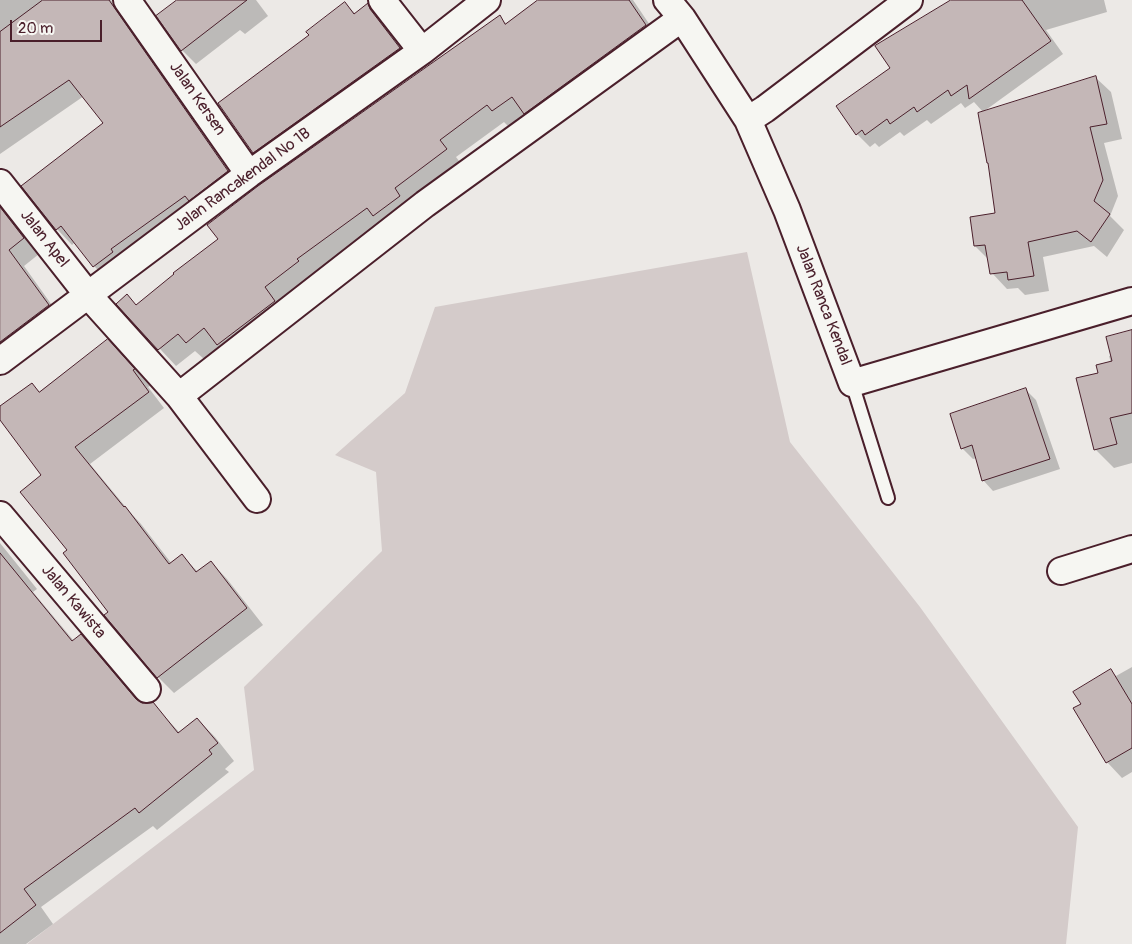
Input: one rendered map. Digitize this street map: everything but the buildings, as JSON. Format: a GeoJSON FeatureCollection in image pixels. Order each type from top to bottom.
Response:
{"type":"FeatureCollection","features":[{"type":"Feature","properties":{"kind":"street","name":"Jalan Kersen"},"geometry":{"type":"LineString","coordinates":[[127,0],[249,174]]}},
{"type":"Feature","properties":{"kind":"street"},"geometry":{"type":"LineString","coordinates":[[382,0],[422,50]]}},
{"type":"Feature","properties":{"kind":"street","name":"Jalan Rancakendal No 1B"},"geometry":{"type":"LineString","coordinates":[[0,361],[249,174],[422,50],[487,0]]}},
{"type":"Feature","properties":{"kind":"street"},"geometry":{"type":"LineString","coordinates":[[748,120],[766,109],[909,0]]}},
{"type":"Feature","properties":{"kind":"street"},"geometry":{"type":"LineString","coordinates":[[178,396],[674,9]]}},
{"type":"Feature","properties":{"kind":"street","name":"Jalan Ranca Kendal"},"geometry":{"type":"LineString","coordinates":[[674,9],[748,120],[787,210],[852,383],[1132,301]]}},
{"type":"Feature","properties":{"kind":"street","name":"Jalan Apel"},"geometry":{"type":"LineString","coordinates":[[0,183],[88,295],[178,396],[257,500]]}},
{"type":"Feature","properties":{"kind":"street","name":"Jalan Kawista"},"geometry":{"type":"LineString","coordinates":[[0,515],[147,689]]}},
{"type":"Feature","properties":{"kind":"street"},"geometry":{"type":"LineString","coordinates":[[1061,571],[1132,549]]}},
{"type":"Feature","properties":{"kind":"lane"},"geometry":{"type":"LineString","coordinates":[[852,383],[888,498]]}},
{"type":"Feature","properties":{"kind":"shaded area"},"geometry":{"type":"Polygon","coordinates":[[[747,252],[790,442],[920,607],[1078,827],[1066,944],[27,944],[254,770],[244,687],[382,551],[376,472],[335,455],[405,393],[435,307],[747,252]]]}}]}
